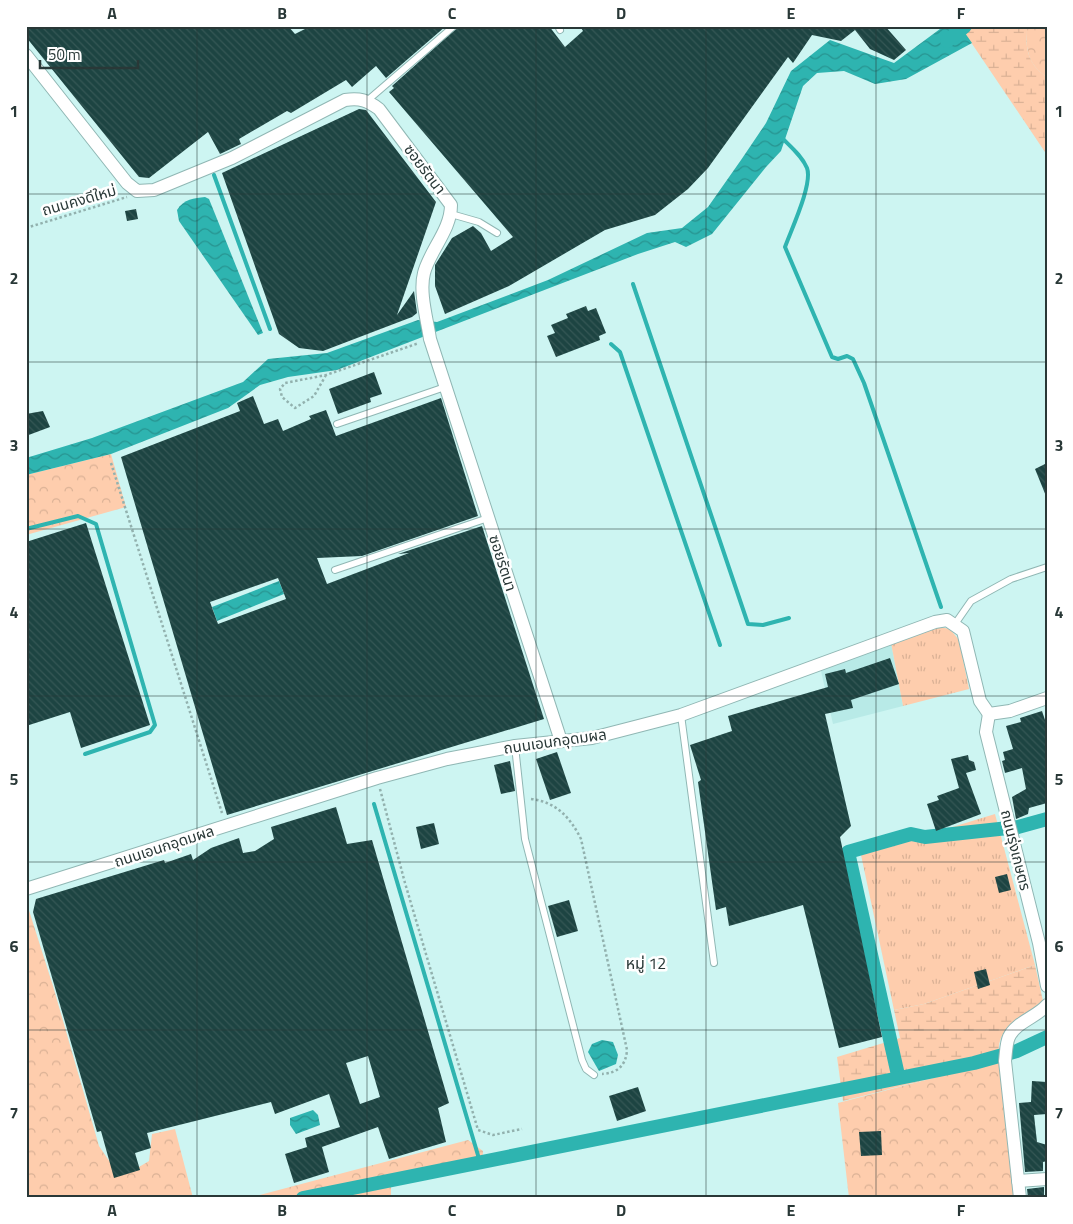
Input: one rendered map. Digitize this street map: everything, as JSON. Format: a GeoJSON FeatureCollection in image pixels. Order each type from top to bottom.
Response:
{"type":"FeatureCollection","features":[{"type":"Feature","properties":{"kind":"street"},"geometry":{"type":"LineString","coordinates":[[26,55],[127,183],[137,191],[154,190],[232,158],[345,100],[359,98],[368,100]]}},
{"type":"Feature","properties":{"kind":"street","name":"ซอยรัตนา"},"geometry":{"type":"LineString","coordinates":[[368,100],[379,109],[446,196],[450,205],[450,214],[430,257],[424,275],[430,340],[561,741]]}},
{"type":"Feature","properties":{"kind":"street","name":"ถนนเอนกอุดมผล"},"geometry":{"type":"LineString","coordinates":[[26,890],[377,778],[447,759],[515,746],[592,738],[681,715],[935,622],[947,620],[956,624]]}},
{"type":"Feature","properties":{"kind":"street"},"geometry":{"type":"LineString","coordinates":[[956,624],[963,630],[980,701],[989,714],[1010,711],[1047,698]]}},
{"type":"Feature","properties":{"kind":"street","name":"ถนนรุ่งเกษตร"},"geometry":{"type":"LineString","coordinates":[[989,714],[986,732],[1039,943],[1047,986]]}},
{"type":"Feature","properties":{"kind":"street"},"geometry":{"type":"LineString","coordinates":[[1020,1198],[1006,1061],[1007,1048],[1009,1037],[1015,1029],[1040,1013],[1047,1005]]}},
{"type":"Feature","properties":{"kind":"street"},"geometry":{"type":"LineString","coordinates":[[1018,1181],[1047,1179]]}},
{"type":"Feature","properties":{"kind":"lane"},"geometry":{"type":"LineString","coordinates":[[368,100],[454,26]]}},
{"type":"Feature","properties":{"kind":"lane"},"geometry":{"type":"LineString","coordinates":[[450,214],[479,222],[497,233]]}},
{"type":"Feature","properties":{"kind":"lane"},"geometry":{"type":"LineString","coordinates":[[337,424],[445,387]]}},
{"type":"Feature","properties":{"kind":"lane"},"geometry":{"type":"LineString","coordinates":[[336,570],[488,518]]}},
{"type":"Feature","properties":{"kind":"lane"},"geometry":{"type":"LineString","coordinates":[[956,624],[971,601],[1011,579],[1047,567]]}},
{"type":"Feature","properties":{"kind":"lane"},"geometry":{"type":"LineString","coordinates":[[681,715],[714,963]]}},
{"type":"Feature","properties":{"kind":"lane"},"geometry":{"type":"LineString","coordinates":[[515,746],[525,839],[582,1060],[586,1069],[594,1075]]}},
{"type":"Feature","properties":{"kind":"path","name":"ถนนคงดีใหม่"},"geometry":{"type":"LineString","coordinates":[[26,228],[123,200],[137,191]]}},
{"type":"Feature","properties":{"kind":"path"},"geometry":{"type":"LineString","coordinates":[[326,375],[314,396],[295,408],[282,397],[280,389],[285,382],[326,375],[430,340]]}},
{"type":"Feature","properties":{"kind":"path"},"geometry":{"type":"LineString","coordinates":[[111,462],[226,827]]}},
{"type":"Feature","properties":{"kind":"path"},"geometry":{"type":"LineString","coordinates":[[377,778],[405,883],[478,1130],[493,1135],[522,1129]]}},
{"type":"Feature","properties":{"kind":"path"},"geometry":{"type":"LineString","coordinates":[[522,798],[550,804],[573,822],[581,839],[627,1050],[626,1060],[622,1068],[609,1074],[594,1075]]}},
{"type":"Feature","properties":{"kind":"shaded area"},"geometry":{"type":"Polygon","coordinates":[[[891,643],[903,706],[833,724],[821,671],[891,643]]]}},
{"type":"Feature","properties":{"kind":"green space"},"geometry":{"type":"Polygon","coordinates":[[[960,26],[1026,26],[1026,41],[1029,55],[1035,67],[1047,77],[1047,155],[960,26]]]}},
{"type":"Feature","properties":{"kind":"green space"},"geometry":{"type":"Polygon","coordinates":[[[1026,26],[1047,26],[1047,77],[1035,67],[1029,55],[1026,42],[1026,26]]]}},
{"type":"Feature","properties":{"kind":"green space"},"geometry":{"type":"Polygon","coordinates":[[[111,454],[126,507],[26,535],[26,475],[111,454]]]}},
{"type":"Feature","properties":{"kind":"green space"},"geometry":{"type":"Polygon","coordinates":[[[939,627],[950,629],[959,640],[969,689],[903,706],[891,643],[939,627]]]}},
{"type":"Feature","properties":{"kind":"green space"},"geometry":{"type":"Polygon","coordinates":[[[995,814],[1035,965],[924,1004],[894,1010],[861,855],[995,814]]]}},
{"type":"Feature","properties":{"kind":"green space"},"geometry":{"type":"Polygon","coordinates":[[[26,901],[53,986],[99,1146],[118,1174],[134,1170],[149,1161],[152,1134],[175,1129],[193,1198],[26,1198],[26,901]]]}},
{"type":"Feature","properties":{"kind":"green space"},"geometry":{"type":"Polygon","coordinates":[[[1035,965],[1043,1001],[1002,1035],[998,1061],[843,1101],[837,1057],[900,1038],[894,1010],[924,1004],[1035,965]]]}},
{"type":"Feature","properties":{"kind":"green space"},"geometry":{"type":"Polygon","coordinates":[[[998,1061],[1003,1083],[1014,1198],[849,1198],[838,1103],[998,1061]]]}},
{"type":"Feature","properties":{"kind":"green space"},"geometry":{"type":"Polygon","coordinates":[[[468,1140],[483,1151],[482,1166],[391,1186],[391,1198],[248,1198],[468,1140]]]}},
{"type":"Feature","properties":{"kind":"water"},"geometry":{"type":"Polygon","coordinates":[[[944,26],[960,26],[972,43],[906,79],[875,84],[844,71],[817,73],[803,86],[781,151],[712,234],[686,247],[675,242],[638,254],[337,370],[288,377],[260,385],[228,408],[111,454],[26,475],[26,458],[92,438],[243,382],[268,359],[327,353],[418,320],[437,322],[548,280],[647,233],[682,228],[708,207],[741,160],[766,123],[791,71],[830,40],[894,63],[944,26]]]}},
{"type":"Feature","properties":{"kind":"water"},"geometry":{"type":"Polygon","coordinates":[[[205,197],[209,199],[263,333],[258,335],[179,221],[177,210],[183,203],[205,197]]]}},
{"type":"Feature","properties":{"kind":"water"},"geometry":{"type":"Polygon","coordinates":[[[279,581],[284,594],[217,621],[212,607],[279,581]]]}},
{"type":"Feature","properties":{"kind":"water"},"geometry":{"type":"Polygon","coordinates":[[[602,1040],[613,1042],[618,1055],[616,1064],[599,1071],[588,1052],[592,1044],[602,1040]]]}},
{"type":"Feature","properties":{"kind":"water"},"geometry":{"type":"Polygon","coordinates":[[[313,1110],[318,1115],[320,1125],[296,1134],[290,1125],[290,1118],[313,1110]]]}},
{"type":"Feature","properties":{"kind":"building"},"geometry":{"type":"Polygon","coordinates":[[[26,26],[288,26],[295,34],[311,26],[446,26],[386,78],[376,66],[352,87],[346,80],[291,113],[287,111],[239,139],[241,144],[220,154],[208,132],[149,178],[139,177],[26,37],[26,26]]]}},
{"type":"Feature","properties":{"kind":"building"},"geometry":{"type":"Polygon","coordinates":[[[459,26],[549,26],[565,47],[583,31],[580,26],[885,26],[906,50],[894,60],[870,49],[855,30],[841,41],[812,35],[793,63],[788,57],[708,168],[688,189],[655,215],[605,230],[509,286],[445,314],[435,286],[435,265],[452,238],[473,226],[481,233],[491,251],[513,237],[389,92],[394,88],[392,86],[459,26]]]}},
{"type":"Feature","properties":{"kind":"building"},"geometry":{"type":"Polygon","coordinates":[[[359,109],[366,110],[436,202],[397,315],[414,291],[417,313],[412,317],[323,351],[299,348],[279,334],[222,173],[359,109]]]}},
{"type":"Feature","properties":{"kind":"building"},"geometry":{"type":"Polygon","coordinates":[[[136,209],[138,219],[127,221],[125,211],[136,209]]]}},
{"type":"Feature","properties":{"kind":"building"},"geometry":{"type":"Polygon","coordinates":[[[586,306],[588,311],[596,308],[606,333],[599,336],[600,340],[556,357],[547,336],[555,333],[551,325],[568,318],[566,314],[586,306]]]}},
{"type":"Feature","properties":{"kind":"building"},"geometry":{"type":"Polygon","coordinates":[[[374,372],[382,394],[370,398],[371,402],[338,414],[329,389],[374,372]]]}},
{"type":"Feature","properties":{"kind":"building"},"geometry":{"type":"Polygon","coordinates":[[[253,396],[264,424],[278,419],[283,431],[311,419],[309,416],[326,410],[336,436],[441,398],[478,516],[362,556],[317,558],[327,584],[409,553],[398,554],[482,526],[544,719],[227,815],[121,457],[240,411],[237,403],[253,396]],[[278,578],[210,602],[218,624],[286,599],[278,578]]]}},
{"type":"Feature","properties":{"kind":"building"},"geometry":{"type":"Polygon","coordinates":[[[43,411],[50,427],[26,436],[26,414],[43,411]]]}},
{"type":"Feature","properties":{"kind":"building"},"geometry":{"type":"Polygon","coordinates":[[[1047,463],[1047,495],[1046,496],[1035,469],[1047,463]]]}},
{"type":"Feature","properties":{"kind":"building"},"geometry":{"type":"Polygon","coordinates":[[[86,523],[150,725],[81,748],[70,712],[26,726],[26,542],[86,523]]]}},
{"type":"Feature","properties":{"kind":"building"},"geometry":{"type":"Polygon","coordinates":[[[890,658],[899,684],[851,700],[853,708],[825,714],[851,826],[840,837],[882,1037],[839,1048],[803,905],[729,926],[726,907],[716,910],[698,782],[701,780],[690,745],[732,731],[728,716],[828,687],[825,674],[845,669],[846,673],[890,658]]]}},
{"type":"Feature","properties":{"kind":"building"},"geometry":{"type":"Polygon","coordinates":[[[1042,711],[1047,726],[1047,803],[1029,808],[1028,814],[1016,819],[1012,797],[1026,789],[1022,768],[1005,773],[1002,761],[1005,760],[1003,752],[1013,749],[1006,726],[1021,722],[1020,718],[1042,711]]]}},
{"type":"Feature","properties":{"kind":"building"},"geometry":{"type":"Polygon","coordinates":[[[557,752],[571,793],[550,800],[536,759],[557,752]]]}},
{"type":"Feature","properties":{"kind":"building"},"geometry":{"type":"Polygon","coordinates":[[[968,755],[969,760],[974,762],[976,770],[966,773],[981,814],[936,831],[927,804],[939,800],[937,796],[959,788],[951,759],[968,755]]]}},
{"type":"Feature","properties":{"kind":"building"},"geometry":{"type":"Polygon","coordinates":[[[510,761],[515,791],[501,794],[494,765],[510,761]]]}},
{"type":"Feature","properties":{"kind":"building"},"geometry":{"type":"Polygon","coordinates":[[[336,807],[347,844],[372,840],[449,1103],[438,1108],[446,1142],[389,1159],[378,1127],[322,1147],[329,1172],[294,1183],[285,1154],[307,1147],[305,1138],[340,1127],[329,1094],[275,1114],[271,1102],[147,1133],[151,1148],[135,1153],[140,1170],[114,1178],[101,1131],[97,1132],[33,912],[36,899],[164,860],[165,863],[191,854],[193,860],[211,848],[239,838],[243,853],[255,851],[274,839],[271,827],[336,807]],[[368,1056],[346,1063],[360,1104],[380,1097],[368,1056]]]}},
{"type":"Feature","properties":{"kind":"building"},"geometry":{"type":"Polygon","coordinates":[[[434,823],[439,844],[421,849],[416,827],[434,823]]]}},
{"type":"Feature","properties":{"kind":"building"},"geometry":{"type":"Polygon","coordinates":[[[1007,874],[1011,890],[999,893],[995,877],[1007,874]]]}},
{"type":"Feature","properties":{"kind":"building"},"geometry":{"type":"Polygon","coordinates":[[[569,900],[578,931],[557,937],[548,906],[569,900]]]}},
{"type":"Feature","properties":{"kind":"building"},"geometry":{"type":"Polygon","coordinates":[[[986,969],[990,985],[978,989],[974,972],[986,969]]]}},
{"type":"Feature","properties":{"kind":"building"},"geometry":{"type":"Polygon","coordinates":[[[1032,1081],[1047,1082],[1047,1114],[1034,1115],[1037,1142],[1047,1145],[1047,1161],[1043,1162],[1043,1171],[1025,1172],[1019,1103],[1031,1102],[1032,1081]]]}},
{"type":"Feature","properties":{"kind":"building"},"geometry":{"type":"Polygon","coordinates":[[[638,1087],[646,1111],[617,1121],[609,1096],[638,1087]]]}},
{"type":"Feature","properties":{"kind":"building"},"geometry":{"type":"Polygon","coordinates":[[[881,1131],[882,1155],[861,1156],[859,1132],[881,1131]]]}},
{"type":"Feature","properties":{"kind":"building"},"geometry":{"type":"Polygon","coordinates":[[[1044,1187],[1044,1198],[1028,1198],[1027,1189],[1044,1187]]]}},
{"type":"Feature","properties":{"kind":"waterway"},"geometry":{"type":"LineString","coordinates":[[947,41],[965,26]]}},
{"type":"Feature","properties":{"kind":"waterway"},"geometry":{"type":"LineString","coordinates":[[782,138],[802,160],[807,168],[808,175],[804,196],[785,247],[832,357],[838,359],[847,356],[853,359],[864,383],[941,607]]}},
{"type":"Feature","properties":{"kind":"waterway"},"geometry":{"type":"LineString","coordinates":[[214,175],[270,329]]}},
{"type":"Feature","properties":{"kind":"waterway"},"geometry":{"type":"LineString","coordinates":[[633,284],[748,624],[763,625],[789,618]]}},
{"type":"Feature","properties":{"kind":"waterway"},"geometry":{"type":"LineString","coordinates":[[611,344],[620,352],[720,645]]}},
{"type":"Feature","properties":{"kind":"waterway"},"geometry":{"type":"LineString","coordinates":[[26,529],[78,516],[96,524],[155,725],[150,732],[85,754]]}},
{"type":"Feature","properties":{"kind":"waterway"},"geometry":{"type":"LineString","coordinates":[[374,804],[480,1162]]}},
{"type":"Feature","properties":{"kind":"waterway"},"geometry":{"type":"LineString","coordinates":[[898,1075],[848,852],[911,834],[925,837],[1018,827],[1047,819]]}},
{"type":"Feature","properties":{"kind":"waterway"},"geometry":{"type":"LineString","coordinates":[[303,1198],[974,1063],[1017,1051],[1047,1037]]}},
{"type":"Feature","properties":{"kind":"district","name":"หมู่ 12"},"geometry":{"type":"Point","coordinates":[646,963]}}]}
